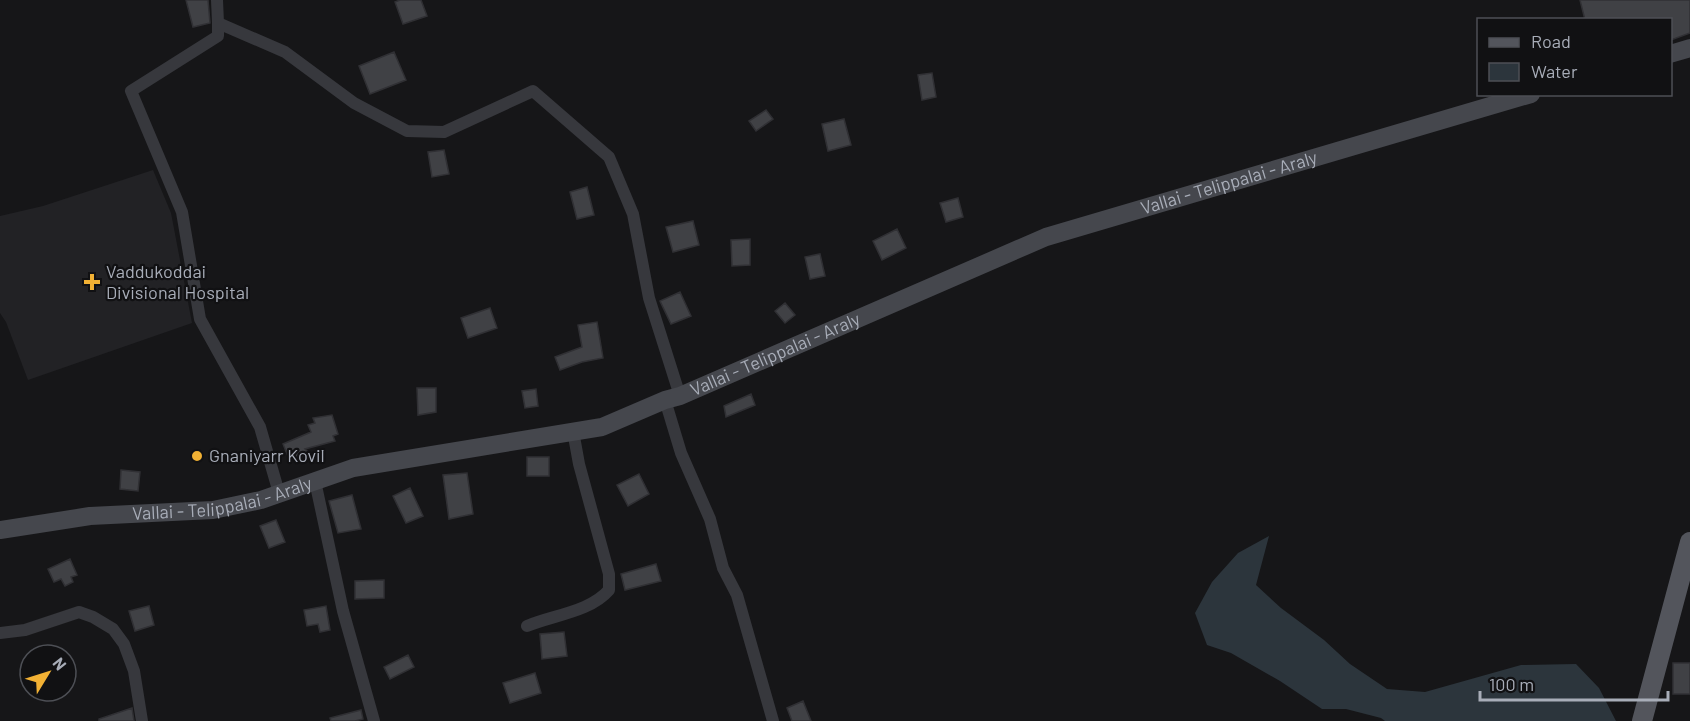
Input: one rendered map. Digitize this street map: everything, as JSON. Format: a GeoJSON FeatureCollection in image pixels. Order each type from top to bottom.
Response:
{"type":"FeatureCollection","features":[{"type":"Feature","properties":{"kind":"main road"},"geometry":{"type":"LineString","coordinates":[[1672,54],[1690,48]]}},
{"type":"Feature","properties":{"kind":"main road","name":"Vallai - Telippalai - Araly"},"geometry":{"type":"LineString","coordinates":[[0,530],[90,516],[213,510],[261,500],[353,468],[602,426],[673,398],[1046,237],[1524,96]]}},
{"type":"Feature","properties":{"kind":"main road"},"geometry":{"type":"LineString","coordinates":[[1642,721],[1686,567],[1690,542]]}},
{"type":"Feature","properties":{"kind":"street"},"geometry":{"type":"LineString","coordinates":[[217,0],[218,36],[131,91],[182,212],[200,320],[260,427],[279,493]]}},
{"type":"Feature","properties":{"kind":"street"},"geometry":{"type":"LineString","coordinates":[[218,23],[285,52],[354,103],[407,131],[444,132],[533,91],[609,157],[633,214],[649,298],[673,398],[681,453],[710,519],[723,568],[737,595],[773,721]]}},
{"type":"Feature","properties":{"kind":"street"},"geometry":{"type":"LineString","coordinates":[[527,626],[591,603],[602,598],[609,590],[609,574],[579,464],[573,431]]}},
{"type":"Feature","properties":{"kind":"street"},"geometry":{"type":"LineString","coordinates":[[315,481],[343,611],[374,721]]}},
{"type":"Feature","properties":{"kind":"street"},"geometry":{"type":"LineString","coordinates":[[0,633],[25,630],[79,612],[113,629],[124,644],[134,671],[142,721]]}},
{"type":"Feature","properties":{"kind":"shaded area","name":"Vaddukoddai Divisional Hospital"},"geometry":{"type":"Polygon","coordinates":[[[153,170],[171,213],[192,323],[28,380],[6,322],[0,313],[0,216],[43,206],[153,170]]]}},
{"type":"Feature","properties":{"kind":"water"},"geometry":{"type":"Polygon","coordinates":[[[1269,536],[1256,585],[1350,664],[1387,689],[1425,692],[1521,665],[1576,664],[1599,688],[1616,721],[1385,721],[1346,709],[1322,709],[1280,681],[1231,653],[1207,645],[1195,613],[1212,582],[1238,553],[1269,536]]]}},
{"type":"Feature","properties":{"kind":"building"},"geometry":{"type":"Polygon","coordinates":[[[186,0],[208,0],[210,23],[193,27],[186,0]]]}},
{"type":"Feature","properties":{"kind":"building"},"geometry":{"type":"Polygon","coordinates":[[[421,0],[427,16],[403,24],[395,2],[421,0]]]}},
{"type":"Feature","properties":{"kind":"building"},"geometry":{"type":"Polygon","coordinates":[[[1580,0],[1690,0],[1690,33],[1672,40],[1672,18],[1584,18],[1580,0]]]}},
{"type":"Feature","properties":{"kind":"building"},"geometry":{"type":"Polygon","coordinates":[[[394,52],[406,80],[370,94],[359,66],[394,52]]]}},
{"type":"Feature","properties":{"kind":"building"},"geometry":{"type":"Polygon","coordinates":[[[932,73],[936,97],[922,100],[918,75],[932,73]]]}},
{"type":"Feature","properties":{"kind":"building"},"geometry":{"type":"Polygon","coordinates":[[[766,110],[773,119],[756,131],[749,121],[766,110]]]}},
{"type":"Feature","properties":{"kind":"building"},"geometry":{"type":"Polygon","coordinates":[[[844,119],[851,145],[828,151],[822,124],[844,119]]]}},
{"type":"Feature","properties":{"kind":"building"},"geometry":{"type":"Polygon","coordinates":[[[444,150],[449,174],[432,177],[428,152],[444,150]]]}},
{"type":"Feature","properties":{"kind":"building"},"geometry":{"type":"Polygon","coordinates":[[[587,187],[594,215],[577,219],[570,192],[587,187]]]}},
{"type":"Feature","properties":{"kind":"building"},"geometry":{"type":"Polygon","coordinates":[[[958,198],[963,217],[946,222],[940,203],[958,198]]]}},
{"type":"Feature","properties":{"kind":"building"},"geometry":{"type":"Polygon","coordinates":[[[693,221],[699,245],[673,252],[666,227],[693,221]]]}},
{"type":"Feature","properties":{"kind":"building"},"geometry":{"type":"Polygon","coordinates":[[[897,229],[906,248],[882,260],[873,241],[897,229]]]}},
{"type":"Feature","properties":{"kind":"building"},"geometry":{"type":"Polygon","coordinates":[[[750,239],[750,265],[732,266],[731,240],[750,239]]]}},
{"type":"Feature","properties":{"kind":"building"},"geometry":{"type":"Polygon","coordinates":[[[820,254],[825,276],[810,279],[805,257],[820,254]]]}},
{"type":"Feature","properties":{"kind":"building"},"geometry":{"type":"Polygon","coordinates":[[[680,292],[691,316],[671,324],[660,301],[680,292]]]}},
{"type":"Feature","properties":{"kind":"building"},"geometry":{"type":"Polygon","coordinates":[[[785,303],[795,315],[785,323],[775,311],[785,303]]]}},
{"type":"Feature","properties":{"kind":"building"},"geometry":{"type":"Polygon","coordinates":[[[490,308],[497,328],[468,338],[461,318],[490,308]]]}},
{"type":"Feature","properties":{"kind":"building"},"geometry":{"type":"Polygon","coordinates":[[[597,322],[603,358],[560,370],[555,357],[582,347],[578,325],[597,322]]]}},
{"type":"Feature","properties":{"kind":"building"},"geometry":{"type":"Polygon","coordinates":[[[417,388],[436,388],[436,412],[418,415],[417,388]]]}},
{"type":"Feature","properties":{"kind":"building"},"geometry":{"type":"Polygon","coordinates":[[[536,389],[538,406],[525,408],[522,391],[536,389]]]}},
{"type":"Feature","properties":{"kind":"building"},"geometry":{"type":"Polygon","coordinates":[[[751,394],[755,405],[726,417],[724,406],[751,394]]]}},
{"type":"Feature","properties":{"kind":"building"},"geometry":{"type":"Polygon","coordinates":[[[332,415],[338,434],[333,436],[335,441],[305,449],[309,453],[296,460],[294,456],[289,459],[283,444],[311,432],[308,425],[315,423],[313,418],[332,415]]]}},
{"type":"Feature","properties":{"kind":"building"},"geometry":{"type":"Polygon","coordinates":[[[527,457],[549,457],[549,476],[527,476],[527,457]]]}},
{"type":"Feature","properties":{"kind":"building"},"geometry":{"type":"Polygon","coordinates":[[[121,470],[140,472],[138,491],[120,489],[121,470]]]}},
{"type":"Feature","properties":{"kind":"building"},"geometry":{"type":"Polygon","coordinates":[[[467,473],[473,514],[449,519],[443,475],[467,473]]]}},
{"type":"Feature","properties":{"kind":"building"},"geometry":{"type":"Polygon","coordinates":[[[639,474],[649,494],[628,506],[617,485],[639,474]]]}},
{"type":"Feature","properties":{"kind":"building"},"geometry":{"type":"Polygon","coordinates":[[[410,488],[423,516],[406,523],[393,496],[410,488]]]}},
{"type":"Feature","properties":{"kind":"building"},"geometry":{"type":"Polygon","coordinates":[[[352,495],[361,529],[338,533],[329,501],[352,495]]]}},
{"type":"Feature","properties":{"kind":"building"},"geometry":{"type":"Polygon","coordinates":[[[276,520],[285,542],[269,548],[260,526],[276,520]]]}},
{"type":"Feature","properties":{"kind":"building"},"geometry":{"type":"Polygon","coordinates":[[[70,559],[77,575],[71,577],[73,582],[65,586],[61,579],[54,582],[48,569],[70,559]]]}},
{"type":"Feature","properties":{"kind":"building"},"geometry":{"type":"Polygon","coordinates":[[[656,564],[661,581],[625,590],[621,574],[656,564]]]}},
{"type":"Feature","properties":{"kind":"building"},"geometry":{"type":"Polygon","coordinates":[[[384,580],[384,598],[355,599],[355,581],[384,580]]]}},
{"type":"Feature","properties":{"kind":"building"},"geometry":{"type":"Polygon","coordinates":[[[149,606],[154,625],[135,631],[129,611],[149,606]]]}},
{"type":"Feature","properties":{"kind":"building"},"geometry":{"type":"Polygon","coordinates":[[[326,606],[330,630],[320,632],[318,624],[307,626],[304,610],[326,606]]]}},
{"type":"Feature","properties":{"kind":"building"},"geometry":{"type":"Polygon","coordinates":[[[564,632],[567,656],[542,659],[540,634],[564,632]]]}},
{"type":"Feature","properties":{"kind":"building"},"geometry":{"type":"Polygon","coordinates":[[[408,655],[414,667],[390,679],[384,667],[408,655]]]}},
{"type":"Feature","properties":{"kind":"building"},"geometry":{"type":"Polygon","coordinates":[[[1673,663],[1690,663],[1690,694],[1673,694],[1673,663]]]}},
{"type":"Feature","properties":{"kind":"building"},"geometry":{"type":"Polygon","coordinates":[[[535,673],[541,693],[510,703],[503,683],[535,673]]]}},
{"type":"Feature","properties":{"kind":"building"},"geometry":{"type":"Polygon","coordinates":[[[803,701],[811,721],[792,721],[787,708],[803,701]]]}},
{"type":"Feature","properties":{"kind":"building"},"geometry":{"type":"Polygon","coordinates":[[[132,708],[134,721],[99,721],[99,719],[132,708]]]}},
{"type":"Feature","properties":{"kind":"building"},"geometry":{"type":"Polygon","coordinates":[[[361,710],[363,719],[331,721],[330,718],[361,710]]]}},
{"type":"Feature","properties":{"kind":"place","name":"Vaddukoddai Divisional Hospital"},"geometry":{"type":"Point","coordinates":[92,282]}},
{"type":"Feature","properties":{"kind":"place","name":"Gnaniyarr Kovil"},"geometry":{"type":"Point","coordinates":[197,456]}}]}
